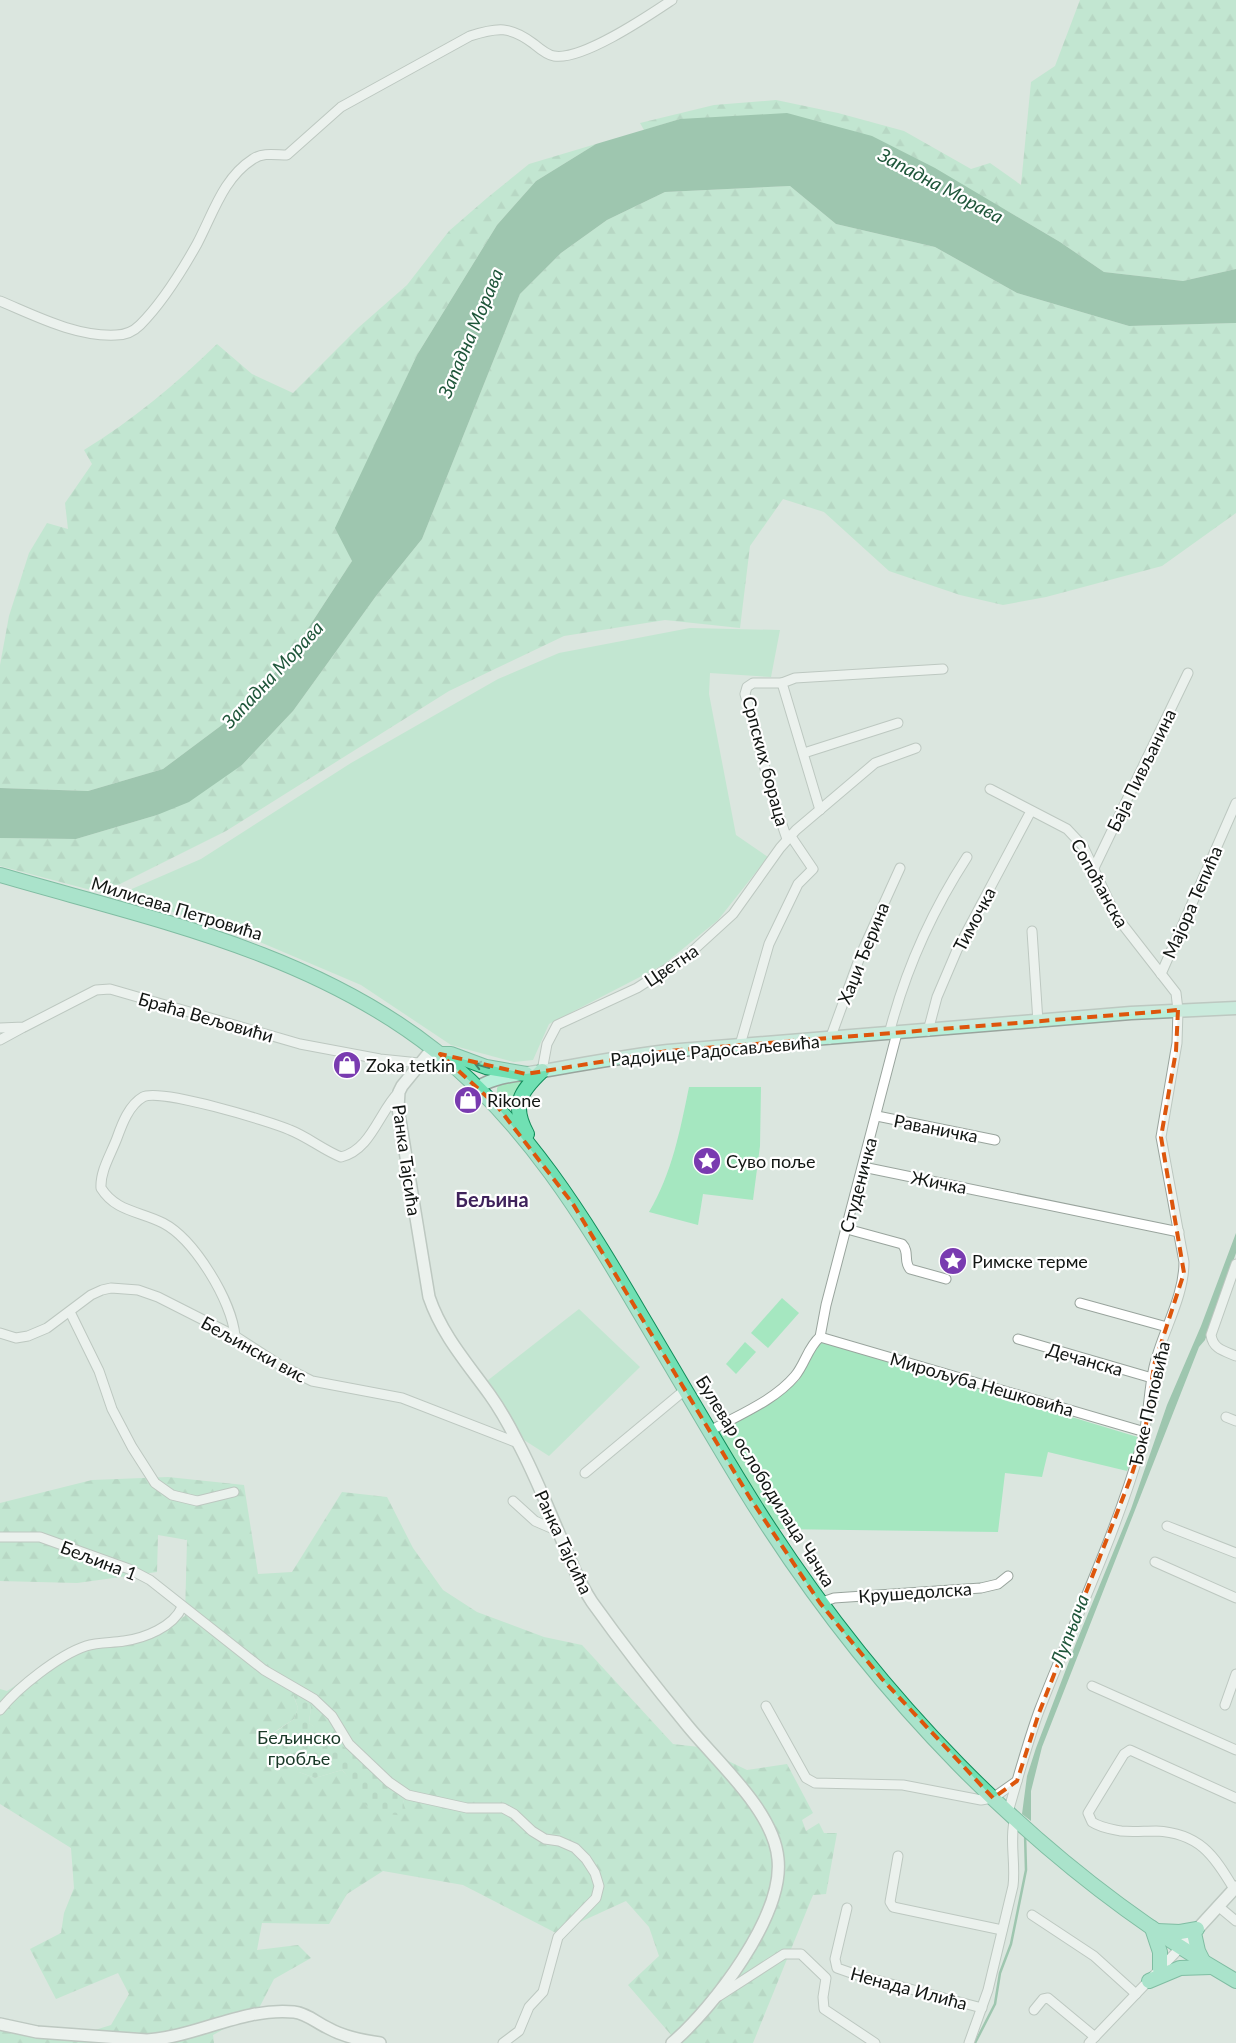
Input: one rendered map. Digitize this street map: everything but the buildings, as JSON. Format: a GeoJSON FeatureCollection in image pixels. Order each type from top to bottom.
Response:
{"type":"FeatureCollection","features":[{"type":"Feature","properties":{"kind":"main road","name":"Милисава Петровића"},"geometry":{"type":"LineString","coordinates":[[0,875],[235,944],[294,967],[338,988],[380,1012],[436,1051]]}},
{"type":"Feature","properties":{"kind":"main road","name":"Радојице Радосављевића"},"geometry":{"type":"LineString","coordinates":[[479,1087],[491,1080],[633,1055],[1178,1010],[1236,1008]]}},
{"type":"Feature","properties":{"kind":"main road"},"geometry":{"type":"LineString","coordinates":[[436,1051],[451,1054],[486,1067],[526,1074]]}},
{"type":"Feature","properties":{"kind":"main road","name":"Булевар ослободилаца Чачка"},"geometry":{"type":"LineString","coordinates":[[436,1051],[479,1087],[501,1110],[532,1148],[582,1218],[750,1498],[820,1603],[886,1684],[957,1762],[1032,1833],[1154,1930],[1236,1981]]}},
{"type":"Feature","properties":{"kind":"main road"},"geometry":{"type":"LineString","coordinates":[[532,1148],[520,1120],[519,1100],[526,1087],[542,1071]]}},
{"type":"Feature","properties":{"kind":"main road"},"geometry":{"type":"LineString","coordinates":[[1149,1981],[1180,1968],[1207,1964],[1198,1951],[1196,1931],[1154,1930],[1160,1952],[1160,1969]]}},
{"type":"Feature","properties":{"kind":"street"},"geometry":{"type":"LineString","coordinates":[[0,301],[63,327],[117,335],[129,332],[139,326],[158,304],[196,245],[224,188],[253,159],[260,155],[286,155],[302,144],[315,129],[341,107],[470,36],[489,30],[504,29],[517,32],[553,56],[563,56],[608,39],[672,0]]}},
{"type":"Feature","properties":{"kind":"street","name":"Српских бораца"},"geometry":{"type":"LineString","coordinates":[[740,1045],[769,944],[798,884],[813,869],[789,837],[773,798],[745,694],[747,687],[753,683],[782,683],[796,678],[943,669]]}},
{"type":"Feature","properties":{"kind":"street","name":"Баја Пивљанина"},"geometry":{"type":"LineString","coordinates":[[1094,868],[1188,672]]}},
{"type":"Feature","properties":{"kind":"street","name":"Српских бораца"},"geometry":{"type":"LineString","coordinates":[[782,683],[820,810]]}},
{"type":"Feature","properties":{"kind":"street"},"geometry":{"type":"LineString","coordinates":[[804,753],[898,723]]}},
{"type":"Feature","properties":{"kind":"street","name":"Српских бораца"},"geometry":{"type":"LineString","coordinates":[[789,837],[879,760],[916,748]]}},
{"type":"Feature","properties":{"kind":"street","name":"Сопоћанска"},"geometry":{"type":"LineString","coordinates":[[990,789],[1073,833],[1079,840],[1116,916],[1174,990],[1178,1010]]}},
{"type":"Feature","properties":{"kind":"street","name":"Мајора Тепића"},"geometry":{"type":"LineString","coordinates":[[1161,974],[1236,803]]}},
{"type":"Feature","properties":{"kind":"street","name":"Тимочка"},"geometry":{"type":"LineString","coordinates":[[928,1031],[934,1006],[957,950],[1031,811]]}},
{"type":"Feature","properties":{"kind":"street","name":"Цветна"},"geometry":{"type":"LineString","coordinates":[[542,1071],[547,1044],[557,1025],[657,977],[708,940],[742,903],[789,837]]}},
{"type":"Feature","properties":{"kind":"street"},"geometry":{"type":"LineString","coordinates":[[893,1034],[903,985],[919,945],[966,856]]}},
{"type":"Feature","properties":{"kind":"street","name":"Хаџи Ђерина"},"geometry":{"type":"LineString","coordinates":[[830,1039],[861,954],[900,868]]}},
{"type":"Feature","properties":{"kind":"street"},"geometry":{"type":"LineString","coordinates":[[1032,931],[1038,1022]]}},
{"type":"Feature","properties":{"kind":"street","name":"Браћа Вељовићи"},"geometry":{"type":"LineString","coordinates":[[0,1028],[24,1027],[96,990],[110,989],[300,1044],[380,1059],[419,1063]]}},
{"type":"Feature","properties":{"kind":"street","name":"Ђоке Поповића"},"geometry":{"type":"LineString","coordinates":[[969,2043],[982,2008],[1014,1886],[1015,1869],[1011,1815],[1023,1756],[1125,1494],[1145,1432],[1152,1378],[1184,1273],[1184,1256],[1161,1137],[1176,1051],[1178,1010]]}},
{"type":"Feature","properties":{"kind":"street"},"geometry":{"type":"LineString","coordinates":[[0,1040],[24,1027]]}},
{"type":"Feature","properties":{"kind":"street","name":"Студеничка"},"geometry":{"type":"LineString","coordinates":[[820,1337],[821,1323],[877,1116],[893,1034]]}},
{"type":"Feature","properties":{"kind":"street","name":"Ранка Тајсића"},"geometry":{"type":"LineString","coordinates":[[436,1051],[419,1063],[399,1092],[398,1108],[401,1137],[429,1298],[436,1318],[443,1332],[492,1397],[518,1443],[576,1573],[591,1600],[633,1658],[751,1802],[771,1832],[779,1860],[778,1878],[765,1918],[755,1939],[712,2001],[672,2043]]}},
{"type":"Feature","properties":{"kind":"street"},"geometry":{"type":"LineString","coordinates":[[234,1336],[228,1309],[192,1246],[175,1230],[161,1222],[110,1202],[101,1188],[103,1173],[128,1113],[144,1096],[168,1097],[254,1117],[291,1130],[341,1156],[349,1155],[363,1145],[389,1102],[399,1092]]}},
{"type":"Feature","properties":{"kind":"street","name":"Раваничка"},"geometry":{"type":"LineString","coordinates":[[877,1116],[995,1140]]}},
{"type":"Feature","properties":{"kind":"street","name":"Жичка"},"geometry":{"type":"LineString","coordinates":[[863,1167],[1179,1232]]}},
{"type":"Feature","properties":{"kind":"street"},"geometry":{"type":"LineString","coordinates":[[847,1229],[902,1244],[906,1249],[906,1264],[910,1269],[946,1279]]}},
{"type":"Feature","properties":{"kind":"street"},"geometry":{"type":"LineString","coordinates":[[1236,1264],[1213,1326],[1212,1342],[1218,1348],[1236,1356]]}},
{"type":"Feature","properties":{"kind":"street","name":"Бељински вис"},"geometry":{"type":"LineString","coordinates":[[0,1333],[16,1338],[28,1336],[47,1328],[96,1293],[111,1288],[125,1288],[158,1298],[234,1336],[280,1365],[312,1381],[402,1398],[518,1443]]}},
{"type":"Feature","properties":{"kind":"street"},"geometry":{"type":"LineString","coordinates":[[1080,1303],[1167,1327]]}},
{"type":"Feature","properties":{"kind":"street"},"geometry":{"type":"LineString","coordinates":[[70,1312],[99,1371],[112,1409],[132,1447],[155,1483],[172,1495],[197,1501],[234,1492]]}},
{"type":"Feature","properties":{"kind":"street"},"geometry":{"type":"LineString","coordinates":[[710,1431],[774,1394],[790,1382],[800,1369],[813,1344],[820,1337]]}},
{"type":"Feature","properties":{"kind":"street","name":"Мирољуба Нешковића"},"geometry":{"type":"LineString","coordinates":[[820,1337],[1145,1432]]}},
{"type":"Feature","properties":{"kind":"street","name":"Дечанска"},"geometry":{"type":"LineString","coordinates":[[1018,1339],[1152,1378]]}},
{"type":"Feature","properties":{"kind":"street"},"geometry":{"type":"LineString","coordinates":[[584,1473],[686,1389]]}},
{"type":"Feature","properties":{"kind":"street"},"geometry":{"type":"LineString","coordinates":[[1226,1417],[1236,1421]]}},
{"type":"Feature","properties":{"kind":"street"},"geometry":{"type":"LineString","coordinates":[[513,1500],[535,1521],[558,1531]]}},
{"type":"Feature","properties":{"kind":"street"},"geometry":{"type":"LineString","coordinates":[[1167,1526],[1236,1553]]}},
{"type":"Feature","properties":{"kind":"street","name":"Бељина 1"},"geometry":{"type":"LineString","coordinates":[[0,1537],[40,1537],[129,1569],[150,1580],[264,1670],[314,1699],[332,1716],[349,1744],[389,1782],[408,1795],[467,1808],[503,1808],[514,1814],[532,1831],[544,1838],[559,1841],[575,1848],[596,1873],[599,1886],[596,1898],[558,1937],[543,1992],[529,2007],[519,2030],[503,2043]]}},
{"type":"Feature","properties":{"kind":"street"},"geometry":{"type":"LineString","coordinates":[[1155,1562],[1236,1598]]}},
{"type":"Feature","properties":{"kind":"street","name":"Крушедолска"},"geometry":{"type":"LineString","coordinates":[[820,1603],[834,1598],[981,1588],[998,1584],[1008,1576]]}},
{"type":"Feature","properties":{"kind":"street"},"geometry":{"type":"LineString","coordinates":[[0,1710],[38,1674],[71,1654],[85,1647],[134,1640],[149,1634],[178,1615],[182,1607]]}},
{"type":"Feature","properties":{"kind":"street"},"geometry":{"type":"LineString","coordinates":[[1225,1705],[1236,1674]]}},
{"type":"Feature","properties":{"kind":"street"},"geometry":{"type":"LineString","coordinates":[[1092,1686],[1236,1750]]}},
{"type":"Feature","properties":{"kind":"street"},"geometry":{"type":"LineString","coordinates":[[766,1706],[806,1778],[815,1783],[903,1785],[976,1799],[993,1798],[1017,1782]]}},
{"type":"Feature","properties":{"kind":"street"},"geometry":{"type":"LineString","coordinates":[[1034,2010],[1044,1999],[1048,1998],[1092,2040],[1235,1888],[1215,1857],[1186,1836],[1168,1832],[1109,1829],[1095,1824],[1088,1817],[1089,1810],[1124,1754],[1130,1750],[1236,1798]]}},
{"type":"Feature","properties":{"kind":"street"},"geometry":{"type":"LineString","coordinates":[[898,1856],[890,1899],[893,1907],[1002,1930]]}},
{"type":"Feature","properties":{"kind":"street"},"geometry":{"type":"LineString","coordinates":[[1218,1906],[1236,1921]]}},
{"type":"Feature","properties":{"kind":"street","name":"Ненада Илића"},"geometry":{"type":"LineString","coordinates":[[847,1908],[835,1959],[837,1968],[982,2008]]}},
{"type":"Feature","properties":{"kind":"street"},"geometry":{"type":"LineString","coordinates":[[1032,1915],[1094,1956],[1136,1994]]}},
{"type":"Feature","properties":{"kind":"street"},"geometry":{"type":"LineString","coordinates":[[712,2001],[784,1954],[801,1954],[826,1978],[823,1997],[824,2009],[875,2043]]}},
{"type":"Feature","properties":{"kind":"street"},"geometry":{"type":"LineString","coordinates":[[0,2024],[36,2032],[147,2040],[160,2039],[211,2024],[268,2012],[292,2012],[304,2015],[329,2029],[351,2037],[380,2043]]}},
{"type":"Feature","properties":{"kind":"highlighted area"},"geometry":{"type":"Polygon","coordinates":[[[1178,1010],[1176,1051],[1161,1137],[1184,1273],[1154,1365],[1145,1432],[1131,1477],[1039,1713],[1017,1781],[993,1798],[882,1679],[820,1603],[750,1498],[573,1204],[497,1106],[440,1054],[526,1074],[668,1051],[1178,1010]]]}},
{"type":"Feature","properties":{"kind":"green space"},"geometry":{"type":"Polygon","coordinates":[[[1080,0],[1236,0],[1236,269],[1183,281],[1104,272],[1060,242],[1004,209],[680,119],[644,130],[640,123],[714,105],[776,100],[838,113],[904,131],[971,169],[990,163],[1021,185],[1031,82],[1055,66],[1080,0]]]}},
{"type":"Feature","properties":{"kind":"green space"},"geometry":{"type":"Polygon","coordinates":[[[596,144],[536,181],[497,225],[417,355],[336,528],[352,561],[290,656],[238,713],[163,769],[88,791],[0,788],[0,665],[9,616],[29,553],[47,523],[68,529],[65,503],[92,464],[84,450],[154,401],[217,344],[252,374],[293,393],[358,328],[407,285],[449,231],[487,198],[529,164],[596,144]]]}},
{"type":"Feature","properties":{"kind":"green space"},"geometry":{"type":"Polygon","coordinates":[[[790,186],[836,224],[935,247],[1017,293],[1129,326],[1236,323],[1236,513],[1162,566],[1046,597],[1003,605],[960,595],[889,571],[824,512],[783,499],[750,546],[740,628],[665,620],[564,636],[449,691],[226,831],[102,893],[0,866],[0,838],[76,839],[157,815],[242,765],[293,711],[376,596],[422,539],[520,294],[561,253],[607,220],[665,192],[790,186]]]}},
{"type":"Feature","properties":{"kind":"green space"},"geometry":{"type":"Polygon","coordinates":[[[690,628],[780,630],[771,677],[710,673],[709,694],[736,835],[768,857],[718,920],[663,965],[549,1024],[533,1060],[514,1062],[451,1045],[361,985],[232,930],[118,895],[201,859],[351,763],[498,679],[559,653],[690,628]]]}},
{"type":"Feature","properties":{"kind":"green space"},"geometry":{"type":"Polygon","coordinates":[[[526,1079],[515,1111],[497,1092],[497,1088],[501,1083],[526,1079]]]}},
{"type":"Feature","properties":{"kind":"green space"},"geometry":{"type":"Polygon","coordinates":[[[689,1087],[761,1087],[760,1146],[753,1200],[703,1194],[698,1225],[649,1212],[664,1182],[669,1167],[689,1087]]]}},
{"type":"Feature","properties":{"kind":"green space"},"geometry":{"type":"Polygon","coordinates":[[[782,1298],[799,1313],[768,1348],[751,1333],[782,1298]]]}},
{"type":"Feature","properties":{"kind":"green space"},"geometry":{"type":"Polygon","coordinates":[[[579,1309],[640,1367],[549,1456],[524,1440],[487,1381],[579,1309]]]}},
{"type":"Feature","properties":{"kind":"green space"},"geometry":{"type":"Polygon","coordinates":[[[820,1341],[1141,1438],[1127,1471],[1048,1452],[1042,1477],[1005,1473],[998,1532],[777,1529],[716,1431],[784,1393],[799,1380],[820,1341]]]}},
{"type":"Feature","properties":{"kind":"green space"},"geometry":{"type":"Polygon","coordinates":[[[745,1342],[756,1352],[736,1374],[726,1364],[745,1342]]]}},
{"type":"Feature","properties":{"kind":"green space"},"geometry":{"type":"Polygon","coordinates":[[[168,1477],[244,1485],[258,1574],[292,1572],[342,1492],[387,1497],[413,1548],[443,1590],[477,1612],[544,1637],[582,1645],[673,1744],[699,1747],[747,1770],[787,1764],[813,1813],[802,1820],[806,1831],[819,1823],[824,1833],[837,1833],[826,1894],[813,1895],[753,2043],[678,2043],[628,1985],[659,1956],[649,1927],[626,1901],[556,1933],[463,1885],[383,1871],[347,1894],[329,1924],[262,1923],[257,1950],[298,1945],[311,1958],[274,1979],[258,2010],[213,2035],[214,2043],[0,2043],[0,2031],[73,2037],[111,2025],[129,1994],[118,1973],[56,1999],[30,1949],[61,1933],[64,1913],[74,1888],[71,1848],[0,1804],[0,1689],[7,1691],[75,1647],[146,1638],[185,1616],[187,1540],[158,1535],[157,1572],[77,1583],[0,1581],[0,1503],[92,1480],[168,1477]],[[293,1695],[298,1708],[294,1719],[274,1732],[276,1772],[299,1772],[315,1778],[342,1770],[352,1781],[367,1806],[403,1803],[406,1794],[392,1789],[309,1723],[311,1707],[293,1695]]]}},
{"type":"Feature","properties":{"kind":"green space","name":"Бељинско гробље"},"geometry":{"type":"Polygon","coordinates":[[[293,1694],[309,1701],[311,1707],[309,1723],[351,1752],[392,1789],[406,1794],[403,1803],[406,1810],[403,1816],[380,1812],[367,1806],[342,1770],[315,1778],[299,1772],[276,1772],[268,1765],[265,1739],[294,1719],[298,1708],[293,1694]]]}},
{"type":"Feature","properties":{"kind":"water","name":"Западна Морава"},"geometry":{"type":"Polygon","coordinates":[[[787,113],[872,136],[935,168],[1060,242],[1104,272],[1183,281],[1236,269],[1236,323],[1129,326],[1017,293],[935,247],[836,224],[790,186],[665,192],[607,220],[561,253],[520,294],[422,539],[376,596],[293,711],[242,765],[189,802],[157,815],[76,839],[0,838],[0,788],[88,791],[163,769],[238,713],[290,656],[352,561],[335,528],[417,355],[497,225],[536,181],[596,144],[680,119],[787,113]]]}},
{"type":"Feature","properties":{"kind":"water"},"geometry":{"type":"Polygon","coordinates":[[[1236,1233],[1236,1253],[1205,1340],[1199,1347],[1042,1747],[1031,1791],[1031,1821],[1022,1814],[1027,1776],[1036,1748],[1076,1643],[1131,1509],[1167,1405],[1201,1326],[1236,1233]]]}},
{"type":"Feature","properties":{"kind":"waterway","name":"Лупњача"},"geometry":{"type":"LineString","coordinates":[[975,2043],[995,2004],[1000,1973],[1011,1944],[1026,1870],[1025,1833]]}},
{"type":"Feature","properties":{"kind":"place","name":"Zoka tetkin"},"geometry":{"type":"Point","coordinates":[347,1065]}},
{"type":"Feature","properties":{"kind":"place","name":"Rikone"},"geometry":{"type":"Point","coordinates":[468,1100]}},
{"type":"Feature","properties":{"kind":"place","name":"Суво поље"},"geometry":{"type":"Point","coordinates":[707,1161]}},
{"type":"Feature","properties":{"kind":"place","name":"Римске терме"},"geometry":{"type":"Point","coordinates":[953,1261]}},
{"type":"Feature","properties":{"kind":"district","name":"Бељина"},"geometry":{"type":"Point","coordinates":[492,1199]}}]}
